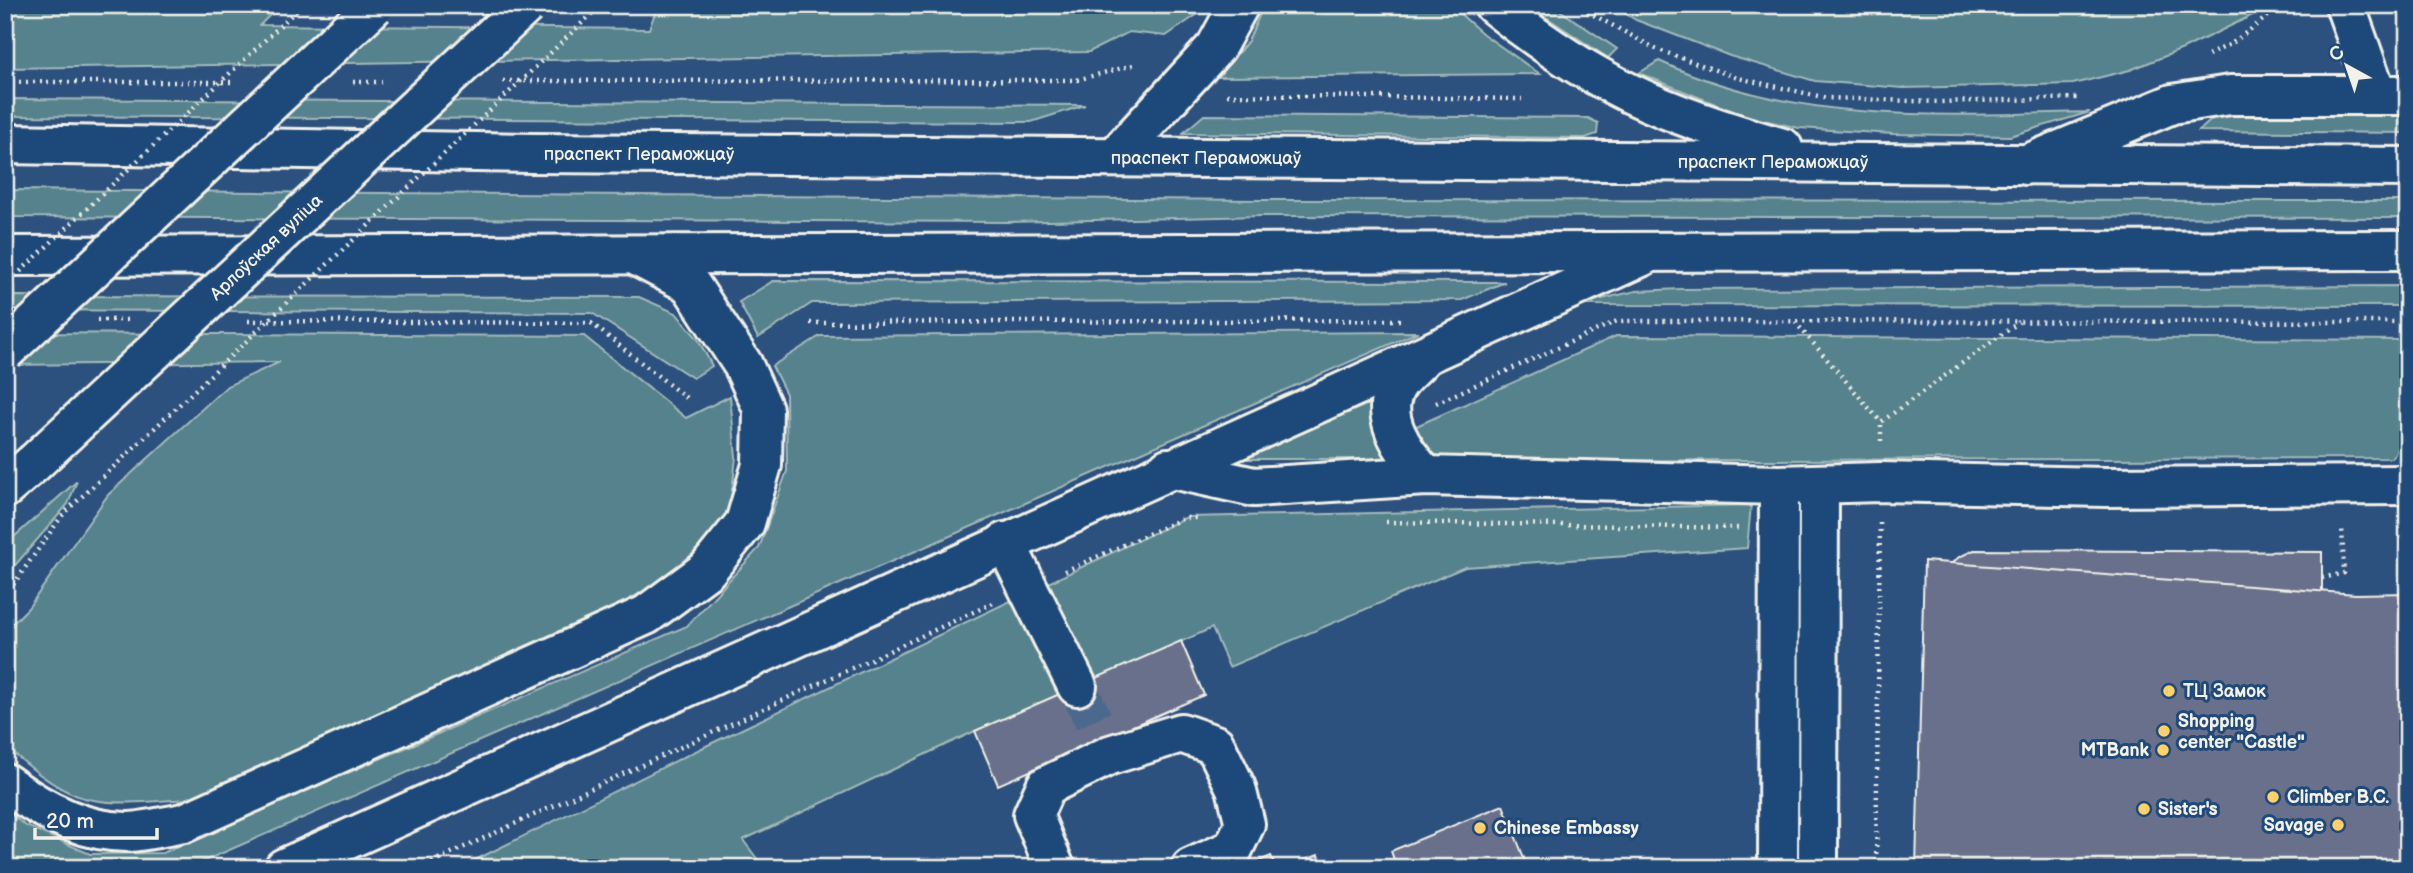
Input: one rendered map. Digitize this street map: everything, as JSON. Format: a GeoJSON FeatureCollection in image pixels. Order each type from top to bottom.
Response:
{"type":"FeatureCollection","features":[{"type":"Feature","properties":{"kind":"main road"},"geometry":{"type":"LineString","coordinates":[[5,351],[375,5]]}},
{"type":"Feature","properties":{"kind":"main road","name":"Арлоўская вуліца"},"geometry":{"type":"LineString","coordinates":[[5,488],[526,5]]}},
{"type":"Feature","properties":{"kind":"main road"},"geometry":{"type":"LineString","coordinates":[[1115,157],[1216,47],[1239,5]]}},
{"type":"Feature","properties":{"kind":"main road"},"geometry":{"type":"LineString","coordinates":[[1494,5],[1556,54],[1611,87],[1708,127],[1836,162]]}},
{"type":"Feature","properties":{"kind":"main road"},"geometry":{"type":"LineString","coordinates":[[2025,165],[2172,104],[2230,95],[2393,95],[2345,5]]}},
{"type":"Feature","properties":{"kind":"main road","name":"праспект Пераможцаў"},"geometry":{"type":"LineString","coordinates":[[5,144],[533,153],[2408,167]]}},
{"type":"Feature","properties":{"kind":"main road"},"geometry":{"type":"LineString","coordinates":[[5,256],[637,257],[2408,250]]}},
{"type":"Feature","properties":{"kind":"main road"},"geometry":{"type":"LineString","coordinates":[[284,868],[1168,468],[1422,358],[1654,251]]}},
{"type":"Feature","properties":{"kind":"main road"},"geometry":{"type":"LineString","coordinates":[[5,783],[41,808],[83,824],[128,832],[184,823],[646,615],[706,570],[745,523],[762,465],[763,408],[743,365],[690,284],[637,257]]}},
{"type":"Feature","properties":{"kind":"main road"},"geometry":{"type":"LineString","coordinates":[[1422,358],[1397,384],[1392,402],[1391,423],[1405,454],[1426,476]]}},
{"type":"Feature","properties":{"kind":"main road"},"geometry":{"type":"LineString","coordinates":[[1168,468],[1254,487],[1426,476],[1779,485],[2408,485]]}},
{"type":"Feature","properties":{"kind":"main road"},"geometry":{"type":"LineString","coordinates":[[1818,868],[1819,484]]}},
{"type":"Feature","properties":{"kind":"main road"},"geometry":{"type":"LineString","coordinates":[[1778,868],[1779,485]]}},
{"type":"Feature","properties":{"kind":"main road"},"geometry":{"type":"LineString","coordinates":[[1005,542],[1077,686]]}},
{"type":"Feature","properties":{"kind":"main road"},"geometry":{"type":"LineString","coordinates":[[1055,868],[1033,815],[1046,786],[1107,747],[1181,733],[1215,745],[1236,788],[1245,824],[1233,849],[1191,868]]}},
{"type":"Feature","properties":{"kind":"path"},"geometry":{"type":"LineString","coordinates":[[5,286],[302,5]]}},
{"type":"Feature","properties":{"kind":"path"},"geometry":{"type":"LineString","coordinates":[[5,596],[64,513],[601,5]]}},
{"type":"Feature","properties":{"kind":"path"},"geometry":{"type":"LineString","coordinates":[[1575,5],[1656,49],[1738,78],[1827,99],[1940,102],[2090,97]]}},
{"type":"Feature","properties":{"kind":"path"},"geometry":{"type":"LineString","coordinates":[[2202,58],[2231,44],[2283,5]]}},
{"type":"Feature","properties":{"kind":"path"},"geometry":{"type":"LineString","coordinates":[[493,81],[1077,80],[1137,64]]}},
{"type":"Feature","properties":{"kind":"path"},"geometry":{"type":"LineString","coordinates":[[5,82],[242,82]]}},
{"type":"Feature","properties":{"kind":"path"},"geometry":{"type":"LineString","coordinates":[[340,82],[395,82]]}},
{"type":"Feature","properties":{"kind":"path"},"geometry":{"type":"LineString","coordinates":[[1222,95],[1522,99]]}},
{"type":"Feature","properties":{"kind":"path"},"geometry":{"type":"LineString","coordinates":[[89,320],[131,320]]}},
{"type":"Feature","properties":{"kind":"path"},"geometry":{"type":"LineString","coordinates":[[810,323],[1410,320]]}},
{"type":"Feature","properties":{"kind":"path"},"geometry":{"type":"LineString","coordinates":[[242,321],[591,323],[690,401]]}},
{"type":"Feature","properties":{"kind":"path"},"geometry":{"type":"LineString","coordinates":[[1425,408],[1617,321],[2408,321]]}},
{"type":"Feature","properties":{"kind":"path"},"geometry":{"type":"LineString","coordinates":[[1794,321],[1881,422],[2018,321]]}},
{"type":"Feature","properties":{"kind":"path"},"geometry":{"type":"LineString","coordinates":[[419,868],[1028,587],[1184,518],[1197,518]]}},
{"type":"Feature","properties":{"kind":"path"},"geometry":{"type":"LineString","coordinates":[[1876,868],[1880,519]]}},
{"type":"Feature","properties":{"kind":"path"},"geometry":{"type":"LineString","coordinates":[[1376,522],[1746,529]]}},
{"type":"Feature","properties":{"kind":"path"},"geometry":{"type":"LineString","coordinates":[[2322,578],[2344,573],[2342,522]]}},
{"type":"Feature","properties":{"kind":"green space"},"geometry":{"type":"Polygon","coordinates":[[[5,5],[280,5],[260,25],[649,29],[658,5],[1211,5],[1166,36],[1129,32],[1089,52],[5,68],[5,5]]]}},
{"type":"Feature","properties":{"kind":"green space"},"geometry":{"type":"Polygon","coordinates":[[[1264,5],[1450,5],[1483,34],[1540,74],[1218,77],[1248,41],[1264,5]]]}},
{"type":"Feature","properties":{"kind":"green space"},"geometry":{"type":"Polygon","coordinates":[[[1528,5],[1552,5],[1617,49],[1608,58],[1528,5]]]}},
{"type":"Feature","properties":{"kind":"green space"},"geometry":{"type":"Polygon","coordinates":[[[1612,5],[2235,5],[2259,12],[2183,49],[2130,70],[2073,84],[1903,88],[1815,81],[1730,56],[1636,20],[1612,5]]]}},
{"type":"Feature","properties":{"kind":"green space"},"geometry":{"type":"Polygon","coordinates":[[[1659,61],[1712,82],[1764,97],[1817,106],[1925,114],[2090,112],[2010,136],[1893,134],[1799,128],[1745,116],[1639,73],[1659,61]]]}},
{"type":"Feature","properties":{"kind":"green space"},"geometry":{"type":"Polygon","coordinates":[[[5,99],[1085,105],[1031,122],[5,116],[5,99]]]}},
{"type":"Feature","properties":{"kind":"green space"},"geometry":{"type":"Polygon","coordinates":[[[2408,103],[2408,133],[2199,131],[2220,112],[2408,103]]]}},
{"type":"Feature","properties":{"kind":"green space"},"geometry":{"type":"Polygon","coordinates":[[[1204,115],[1588,118],[1598,123],[1597,134],[1585,138],[1183,133],[1204,115]]]}},
{"type":"Feature","properties":{"kind":"green space"},"geometry":{"type":"Polygon","coordinates":[[[5,190],[1262,200],[2408,201],[2408,218],[1261,216],[1008,222],[5,217],[5,190]]]}},
{"type":"Feature","properties":{"kind":"green space"},"geometry":{"type":"Polygon","coordinates":[[[773,281],[1505,282],[1462,300],[812,303],[758,338],[739,302],[773,281]]]}},
{"type":"Feature","properties":{"kind":"green space"},"geometry":{"type":"Polygon","coordinates":[[[2408,286],[2408,306],[1576,305],[1636,291],[1682,289],[2408,286]]]}},
{"type":"Feature","properties":{"kind":"green space"},"geometry":{"type":"Polygon","coordinates":[[[5,296],[639,297],[676,313],[698,339],[712,366],[693,378],[592,313],[5,310],[5,296]]]}},
{"type":"Feature","properties":{"kind":"green space"},"geometry":{"type":"Polygon","coordinates":[[[1418,332],[188,868],[5,868],[5,810],[26,826],[90,854],[163,853],[687,626],[759,548],[787,471],[786,394],[772,366],[820,336],[1418,332]]]}},
{"type":"Feature","properties":{"kind":"green space"},"geometry":{"type":"Polygon","coordinates":[[[5,333],[584,336],[686,418],[730,396],[736,457],[730,509],[678,572],[619,605],[187,799],[125,803],[88,799],[55,785],[5,746],[5,631],[28,608],[108,495],[227,386],[280,362],[5,365],[5,333]]]}},
{"type":"Feature","properties":{"kind":"green space"},"geometry":{"type":"Polygon","coordinates":[[[1616,336],[2408,340],[2408,436],[2391,458],[1435,461],[1412,428],[1616,336]]]}},
{"type":"Feature","properties":{"kind":"green space"},"geometry":{"type":"Polygon","coordinates":[[[1375,401],[1375,432],[1391,459],[1241,459],[1375,401]]]}},
{"type":"Feature","properties":{"kind":"green space"},"geometry":{"type":"Polygon","coordinates":[[[77,481],[68,504],[5,577],[5,545],[77,481]]]}},
{"type":"Feature","properties":{"kind":"green space"},"geometry":{"type":"Polygon","coordinates":[[[1751,505],[1747,548],[1465,567],[1229,667],[1212,628],[975,731],[743,840],[764,868],[459,868],[708,745],[1187,517],[1751,505]]]}},
{"type":"Feature","properties":{"kind":"building","name":"ТЦ Замок"},"geometry":{"type":"Polygon","coordinates":[[[1974,550],[2322,552],[2322,603],[2408,603],[2408,868],[1929,868],[1932,599],[1936,583],[1946,568],[1959,557],[1974,550]]]}},
{"type":"Feature","properties":{"kind":"building","name":"ТЦ Замок"},"geometry":{"type":"Polygon","coordinates":[[[1924,561],[2356,594],[2408,593],[2408,868],[1916,868],[1924,561]]]}},
{"type":"Feature","properties":{"kind":"building"},"geometry":{"type":"Polygon","coordinates":[[[1181,641],[1204,695],[998,785],[975,731],[1181,641]]]}},
{"type":"Feature","properties":{"kind":"building","name":"Chinese Embassy"},"geometry":{"type":"Polygon","coordinates":[[[1503,805],[1528,868],[1397,868],[1391,851],[1503,805]]]}},
{"type":"Feature","properties":{"kind":"building"},"geometry":{"type":"Polygon","coordinates":[[[1318,855],[1323,868],[1285,868],[1318,855]]]}},
{"type":"Feature","properties":{"kind":"building"},"geometry":{"type":"Polygon","coordinates":[[[1271,856],[1276,868],[1243,868],[1271,856]]]}},
{"type":"Feature","properties":{"kind":"tunnel"},"geometry":{"type":"LineString","coordinates":[[1077,686],[1103,740]]}},
{"type":"Feature","properties":{"kind":"place","name":"ТЦ Замок"},"geometry":{"type":"Point","coordinates":[2169,691]}},
{"type":"Feature","properties":{"kind":"place","name":"Shopping center \"Castle\""},"geometry":{"type":"Point","coordinates":[2164,731]}},
{"type":"Feature","properties":{"kind":"place","name":"MTBank"},"geometry":{"type":"Point","coordinates":[2163,750]}},
{"type":"Feature","properties":{"kind":"place","name":"Climber B.C."},"geometry":{"type":"Point","coordinates":[2273,797]}},
{"type":"Feature","properties":{"kind":"place","name":"Sister's"},"geometry":{"type":"Point","coordinates":[2144,809]}},
{"type":"Feature","properties":{"kind":"place","name":"Savage"},"geometry":{"type":"Point","coordinates":[2338,825]}},
{"type":"Feature","properties":{"kind":"place","name":"Chinese Embassy"},"geometry":{"type":"Point","coordinates":[1480,828]}}]}
